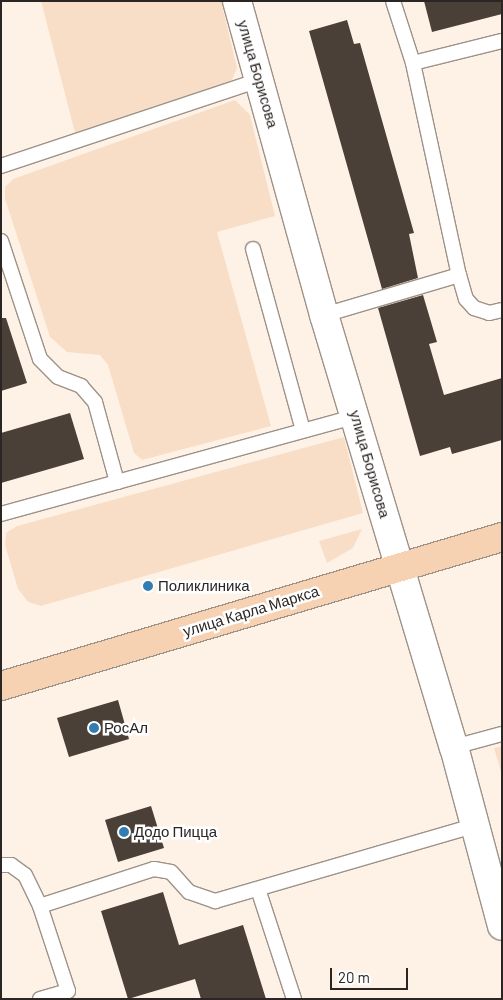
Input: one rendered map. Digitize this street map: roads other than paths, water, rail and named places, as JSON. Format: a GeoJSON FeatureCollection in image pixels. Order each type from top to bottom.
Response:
{"type":"FeatureCollection","features":[{"type":"Feature","properties":{"kind":"main road","name":"улица Карла Маркса"},"geometry":{"type":"LineString","coordinates":[[1,686],[502,537]]}},
{"type":"Feature","properties":{"kind":"street","name":"улица Борисова"},"geometry":{"type":"LineString","coordinates":[[237,1],[324,315],[356,416],[454,747],[473,826],[492,860],[502,926]]}},
{"type":"Feature","properties":{"kind":"lane"},"geometry":{"type":"LineString","coordinates":[[393,1],[413,63],[466,299],[474,308],[489,313],[502,310]]}},
{"type":"Feature","properties":{"kind":"lane"},"geometry":{"type":"LineString","coordinates":[[413,63],[502,41]]}},
{"type":"Feature","properties":{"kind":"lane"},"geometry":{"type":"LineString","coordinates":[[1,166],[259,80]]}},
{"type":"Feature","properties":{"kind":"lane"},"geometry":{"type":"LineString","coordinates":[[1,241],[40,359],[58,377],[81,386],[95,402],[117,482]]}},
{"type":"Feature","properties":{"kind":"lane"},"geometry":{"type":"LineString","coordinates":[[253,249],[303,430]]}},
{"type":"Feature","properties":{"kind":"lane"},"geometry":{"type":"LineString","coordinates":[[324,315],[459,274]]}},
{"type":"Feature","properties":{"kind":"lane"},"geometry":{"type":"LineString","coordinates":[[1,514],[356,416]]}},
{"type":"Feature","properties":{"kind":"lane"},"geometry":{"type":"LineString","coordinates":[[454,747],[502,734]]}},
{"type":"Feature","properties":{"kind":"lane"},"geometry":{"type":"LineString","coordinates":[[40,906],[154,869],[172,872],[200,898],[215,901],[473,826]]}},
{"type":"Feature","properties":{"kind":"lane"},"geometry":{"type":"LineString","coordinates":[[1,866],[11,865],[24,875],[40,906],[69,995],[40,999]]}},
{"type":"Feature","properties":{"kind":"lane"},"geometry":{"type":"LineString","coordinates":[[258,889],[294,999]]}},
{"type":"Feature","properties":{"kind":"place","name":"Поликлиника"},"geometry":{"type":"Point","coordinates":[148,586]}},
{"type":"Feature","properties":{"kind":"place","name":"РосАл"},"geometry":{"type":"Point","coordinates":[94,728]}},
{"type":"Feature","properties":{"kind":"place","name":"Додо Пицца"},"geometry":{"type":"Point","coordinates":[124,832]}}]}
